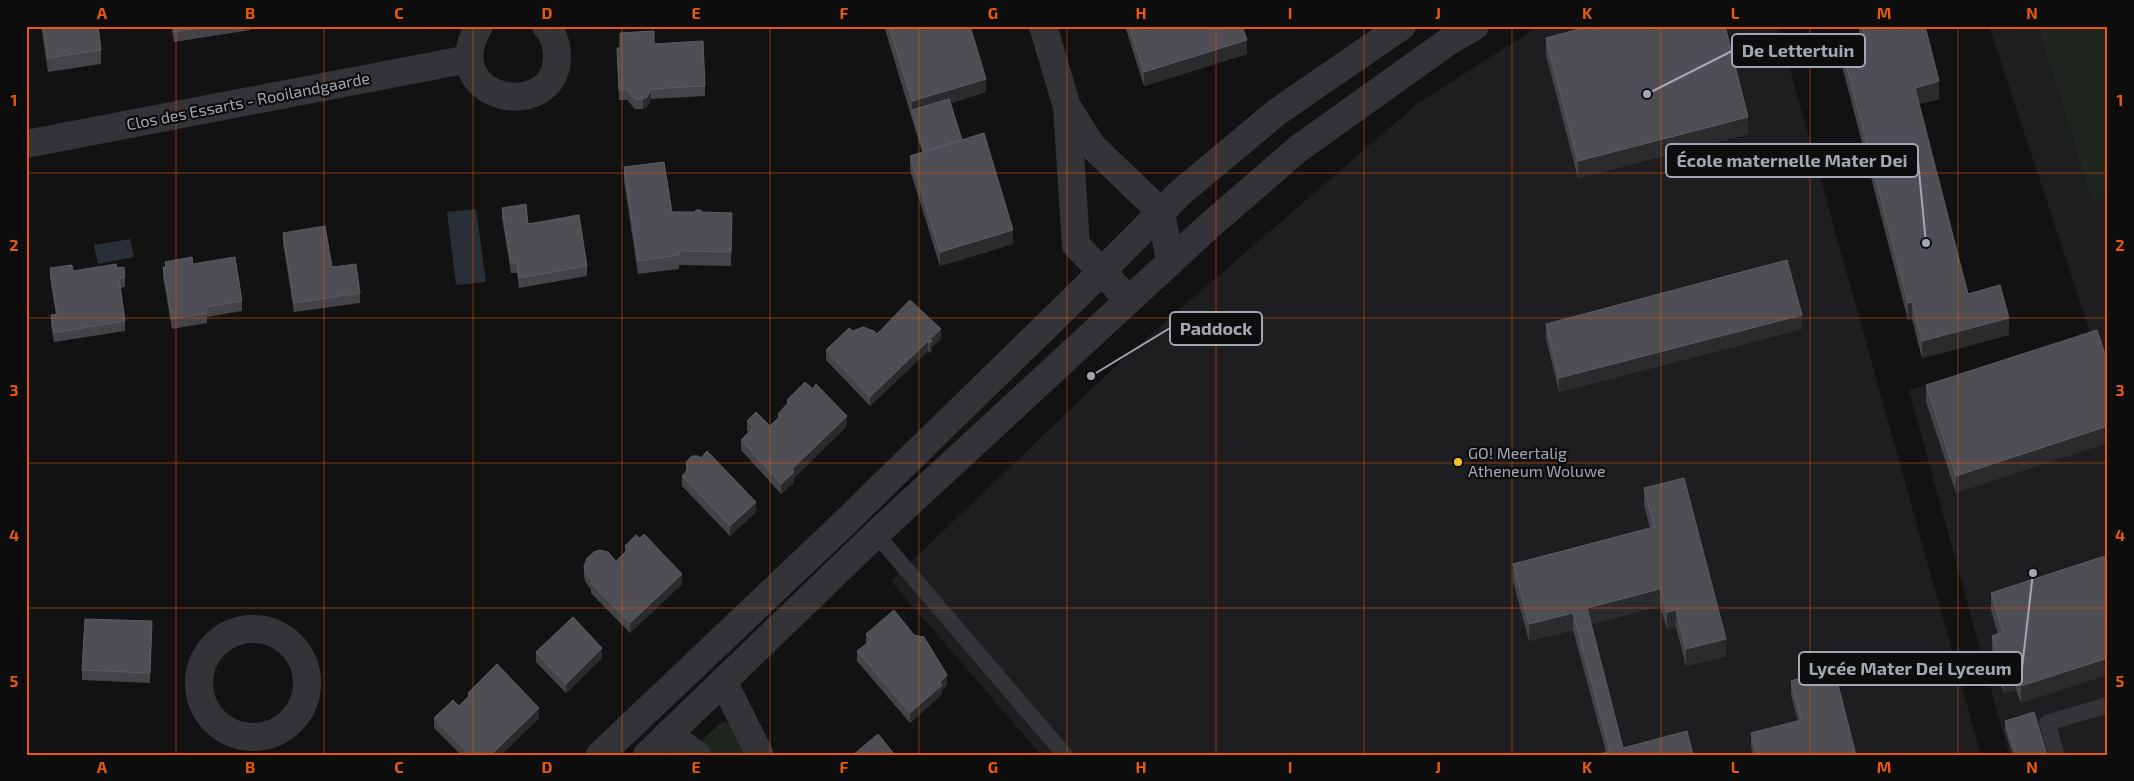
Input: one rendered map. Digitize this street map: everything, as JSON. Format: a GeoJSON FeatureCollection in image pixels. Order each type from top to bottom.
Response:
{"type":"FeatureCollection","features":[{"type":"Feature","properties":{"kind":"street"},"geometry":{"type":"LineString","coordinates":[[479,26],[470,43],[469,59],[473,72],[480,83],[495,94],[513,98],[530,95],[546,84],[554,71],[557,62],[557,47],[552,33],[546,26]]}},
{"type":"Feature","properties":{"kind":"street"},"geometry":{"type":"LineString","coordinates":[[1043,26],[1067,107],[1076,246],[1128,300]]}},
{"type":"Feature","properties":{"kind":"street"},"geometry":{"type":"LineString","coordinates":[[600,755],[835,532],[1101,273],[1180,193],[1277,112],[1402,26]]}},
{"type":"Feature","properties":{"kind":"street"},"geometry":{"type":"LineString","coordinates":[[646,755],[724,683],[876,534],[1128,300],[1298,149],[1449,41],[1474,26]]}},
{"type":"Feature","properties":{"kind":"street","name":"Clos des Essarts - Rooilandgaarde"},"geometry":{"type":"LineString","coordinates":[[26,144],[469,59]]}},
{"type":"Feature","properties":{"kind":"street"},"geometry":{"type":"LineString","coordinates":[[1067,107],[1092,146],[1161,212],[1170,262]]}},
{"type":"Feature","properties":{"kind":"street"},"geometry":{"type":"LineString","coordinates":[[724,683],[760,755]]}},
{"type":"Feature","properties":{"kind":"street"},"geometry":{"type":"LineString","coordinates":[[668,734],[697,755]]}},
{"type":"Feature","properties":{"kind":"lane"},"geometry":{"type":"LineString","coordinates":[[876,534],[1065,755]]}},
{"type":"Feature","properties":{"kind":"lane"},"geometry":{"type":"LineString","coordinates":[[2057,755],[2047,723],[2108,704]]}},
{"type":"Feature","properties":{"kind":"shaded area","name":"GO! Meertalig Atheneum Woluwe"},"geometry":{"type":"Polygon","coordinates":[[[1539,26],[1778,26],[1981,755],[1041,755],[891,581],[1127,355],[1417,104],[1539,26]]]}},
{"type":"Feature","properties":{"kind":"shaded area"},"geometry":{"type":"Polygon","coordinates":[[[1989,26],[2108,26],[2108,755],[2009,755],[1909,390],[2092,338],[1989,26]]]}},
{"type":"Feature","properties":{"kind":"shaded area"},"geometry":{"type":"Polygon","coordinates":[[[2038,26],[2108,26],[2108,197],[2093,202],[2038,26]]]}},
{"type":"Feature","properties":{"kind":"shaded area"},"geometry":{"type":"Polygon","coordinates":[[[476,209],[486,282],[456,285],[447,212],[476,209]]]}},
{"type":"Feature","properties":{"kind":"shaded area"},"geometry":{"type":"Polygon","coordinates":[[[130,239],[134,257],[98,264],[94,245],[130,239]]]}},
{"type":"Feature","properties":{"kind":"shaded area"},"geometry":{"type":"Polygon","coordinates":[[[722,722],[728,723],[748,755],[714,755],[703,747],[703,739],[722,722]]]}},
{"type":"Feature","properties":{"kind":"building"},"geometry":{"type":"Polygon","coordinates":[[[43,26],[98,26],[101,50],[48,58],[43,26]]]}},
{"type":"Feature","properties":{"kind":"building"},"geometry":{"type":"Polygon","coordinates":[[[173,26],[212,26],[174,32],[173,26]]]}},
{"type":"Feature","properties":{"kind":"building"},"geometry":{"type":"Polygon","coordinates":[[[889,26],[970,26],[986,79],[912,101],[889,26]]]}},
{"type":"Feature","properties":{"kind":"building"},"geometry":{"type":"Polygon","coordinates":[[[1129,26],[1242,26],[1247,40],[1144,72],[1129,26]]]}},
{"type":"Feature","properties":{"kind":"building"},"geometry":{"type":"Polygon","coordinates":[[[1590,26],[1725,26],[1748,117],[1578,161],[1546,38],[1590,26]]]}},
{"type":"Feature","properties":{"kind":"building"},"geometry":{"type":"Polygon","coordinates":[[[1862,26],[1925,26],[1939,81],[1915,88],[1968,294],[2000,285],[2009,318],[1922,341],[1912,302],[1908,303],[1841,45],[1865,38],[1862,26]]]}},
{"type":"Feature","properties":{"kind":"building"},"geometry":{"type":"Polygon","coordinates":[[[654,31],[654,44],[703,41],[705,86],[651,89],[647,97],[643,99],[635,99],[627,90],[619,90],[617,48],[620,48],[620,33],[654,31]]]}},
{"type":"Feature","properties":{"kind":"building"},"geometry":{"type":"Polygon","coordinates":[[[949,99],[962,140],[924,152],[912,110],[949,99]]]}},
{"type":"Feature","properties":{"kind":"building"},"geometry":{"type":"Polygon","coordinates":[[[984,133],[1013,230],[940,252],[910,156],[984,133]]]}},
{"type":"Feature","properties":{"kind":"building"},"geometry":{"type":"Polygon","coordinates":[[[664,162],[672,212],[695,212],[696,210],[701,210],[701,212],[732,213],[731,252],[679,251],[679,255],[638,261],[624,167],[664,162]]]}},
{"type":"Feature","properties":{"kind":"building"},"geometry":{"type":"Polygon","coordinates":[[[526,204],[528,224],[579,215],[587,266],[519,278],[517,263],[511,263],[502,208],[526,204]]]}},
{"type":"Feature","properties":{"kind":"building"},"geometry":{"type":"Polygon","coordinates":[[[325,226],[332,267],[356,264],[360,293],[294,303],[283,233],[325,226]]]}},
{"type":"Feature","properties":{"kind":"building"},"geometry":{"type":"Polygon","coordinates":[[[192,257],[193,264],[235,257],[242,301],[206,307],[207,313],[172,319],[163,267],[166,267],[165,262],[192,257]]]}},
{"type":"Feature","properties":{"kind":"building"},"geometry":{"type":"Polygon","coordinates":[[[1787,260],[1802,315],[1559,378],[1546,324],[1787,260]]]}},
{"type":"Feature","properties":{"kind":"building"},"geometry":{"type":"Polygon","coordinates":[[[116,264],[117,268],[124,267],[125,277],[119,278],[125,321],[54,333],[51,315],[57,314],[50,268],[72,265],[73,271],[116,264]]]}},
{"type":"Feature","properties":{"kind":"building"},"geometry":{"type":"Polygon","coordinates":[[[910,300],[941,329],[930,339],[932,341],[930,343],[928,341],[870,397],[826,350],[849,328],[853,331],[863,327],[877,334],[910,300]]]}},
{"type":"Feature","properties":{"kind":"building"},"geometry":{"type":"Polygon","coordinates":[[[2097,330],[2108,363],[2108,426],[1956,476],[1926,385],[2097,330]]]}},
{"type":"Feature","properties":{"kind":"building"},"geometry":{"type":"Polygon","coordinates":[[[805,382],[813,389],[816,384],[847,416],[792,469],[794,472],[781,484],[741,440],[754,427],[747,421],[756,412],[770,426],[780,416],[778,414],[789,402],[787,400],[805,382]]]}},
{"type":"Feature","properties":{"kind":"building"},"geometry":{"type":"Polygon","coordinates":[[[707,451],[756,502],[730,526],[682,476],[688,469],[686,462],[692,456],[701,458],[707,451]]]}},
{"type":"Feature","properties":{"kind":"building"},"geometry":{"type":"Polygon","coordinates":[[[1684,478],[1726,639],[1686,649],[1676,610],[1667,612],[1660,589],[1587,608],[1623,748],[1687,731],[1693,755],[1597,755],[1610,751],[1573,613],[1529,624],[1513,564],[1654,527],[1644,488],[1684,478]]]}},
{"type":"Feature","properties":{"kind":"building"},"geometry":{"type":"Polygon","coordinates":[[[644,534],[682,574],[630,623],[591,583],[593,581],[586,574],[584,567],[587,558],[600,550],[608,552],[616,561],[629,549],[625,546],[636,535],[640,538],[644,534]]]}},
{"type":"Feature","properties":{"kind":"building"},"geometry":{"type":"Polygon","coordinates":[[[2108,555],[2108,658],[2021,686],[2016,673],[2004,676],[1992,636],[2003,632],[1991,593],[2108,555]]]}},
{"type":"Feature","properties":{"kind":"building"},"geometry":{"type":"Polygon","coordinates":[[[894,610],[914,635],[924,637],[947,675],[940,682],[942,685],[910,713],[857,651],[871,640],[866,634],[894,610]]]}},
{"type":"Feature","properties":{"kind":"building"},"geometry":{"type":"Polygon","coordinates":[[[573,617],[602,648],[566,684],[536,652],[573,617]]]}},
{"type":"Feature","properties":{"kind":"building"},"geometry":{"type":"Polygon","coordinates":[[[85,619],[152,621],[150,673],[82,670],[85,619]]]}},
{"type":"Feature","properties":{"kind":"building"},"geometry":{"type":"Polygon","coordinates":[[[497,664],[539,708],[491,755],[470,755],[434,718],[453,700],[459,706],[470,695],[468,693],[497,664]]]}},
{"type":"Feature","properties":{"kind":"building"},"geometry":{"type":"Polygon","coordinates":[[[1834,669],[1856,755],[1757,755],[1751,733],[1801,720],[1791,681],[1834,669]]]}},
{"type":"Feature","properties":{"kind":"building"},"geometry":{"type":"Polygon","coordinates":[[[2034,712],[2047,755],[2016,755],[2005,721],[2034,712]]]}},
{"type":"Feature","properties":{"kind":"building"},"geometry":{"type":"Polygon","coordinates":[[[878,734],[895,755],[853,755],[878,734]]]}},
{"type":"Feature","properties":{"kind":"place","name":"De Lettertuin"},"geometry":{"type":"Point","coordinates":[1647,94]}},
{"type":"Feature","properties":{"kind":"place","name":"École maternelle Mater Dei"},"geometry":{"type":"Point","coordinates":[1926,243]}},
{"type":"Feature","properties":{"kind":"place","name":"Paddock"},"geometry":{"type":"Point","coordinates":[1091,376]}},
{"type":"Feature","properties":{"kind":"place","name":"GO! Meertalig Atheneum Woluwe"},"geometry":{"type":"Point","coordinates":[1458,462]}},
{"type":"Feature","properties":{"kind":"place","name":"Lycée Mater Dei Lyceum"},"geometry":{"type":"Point","coordinates":[2033,573]}}]}
